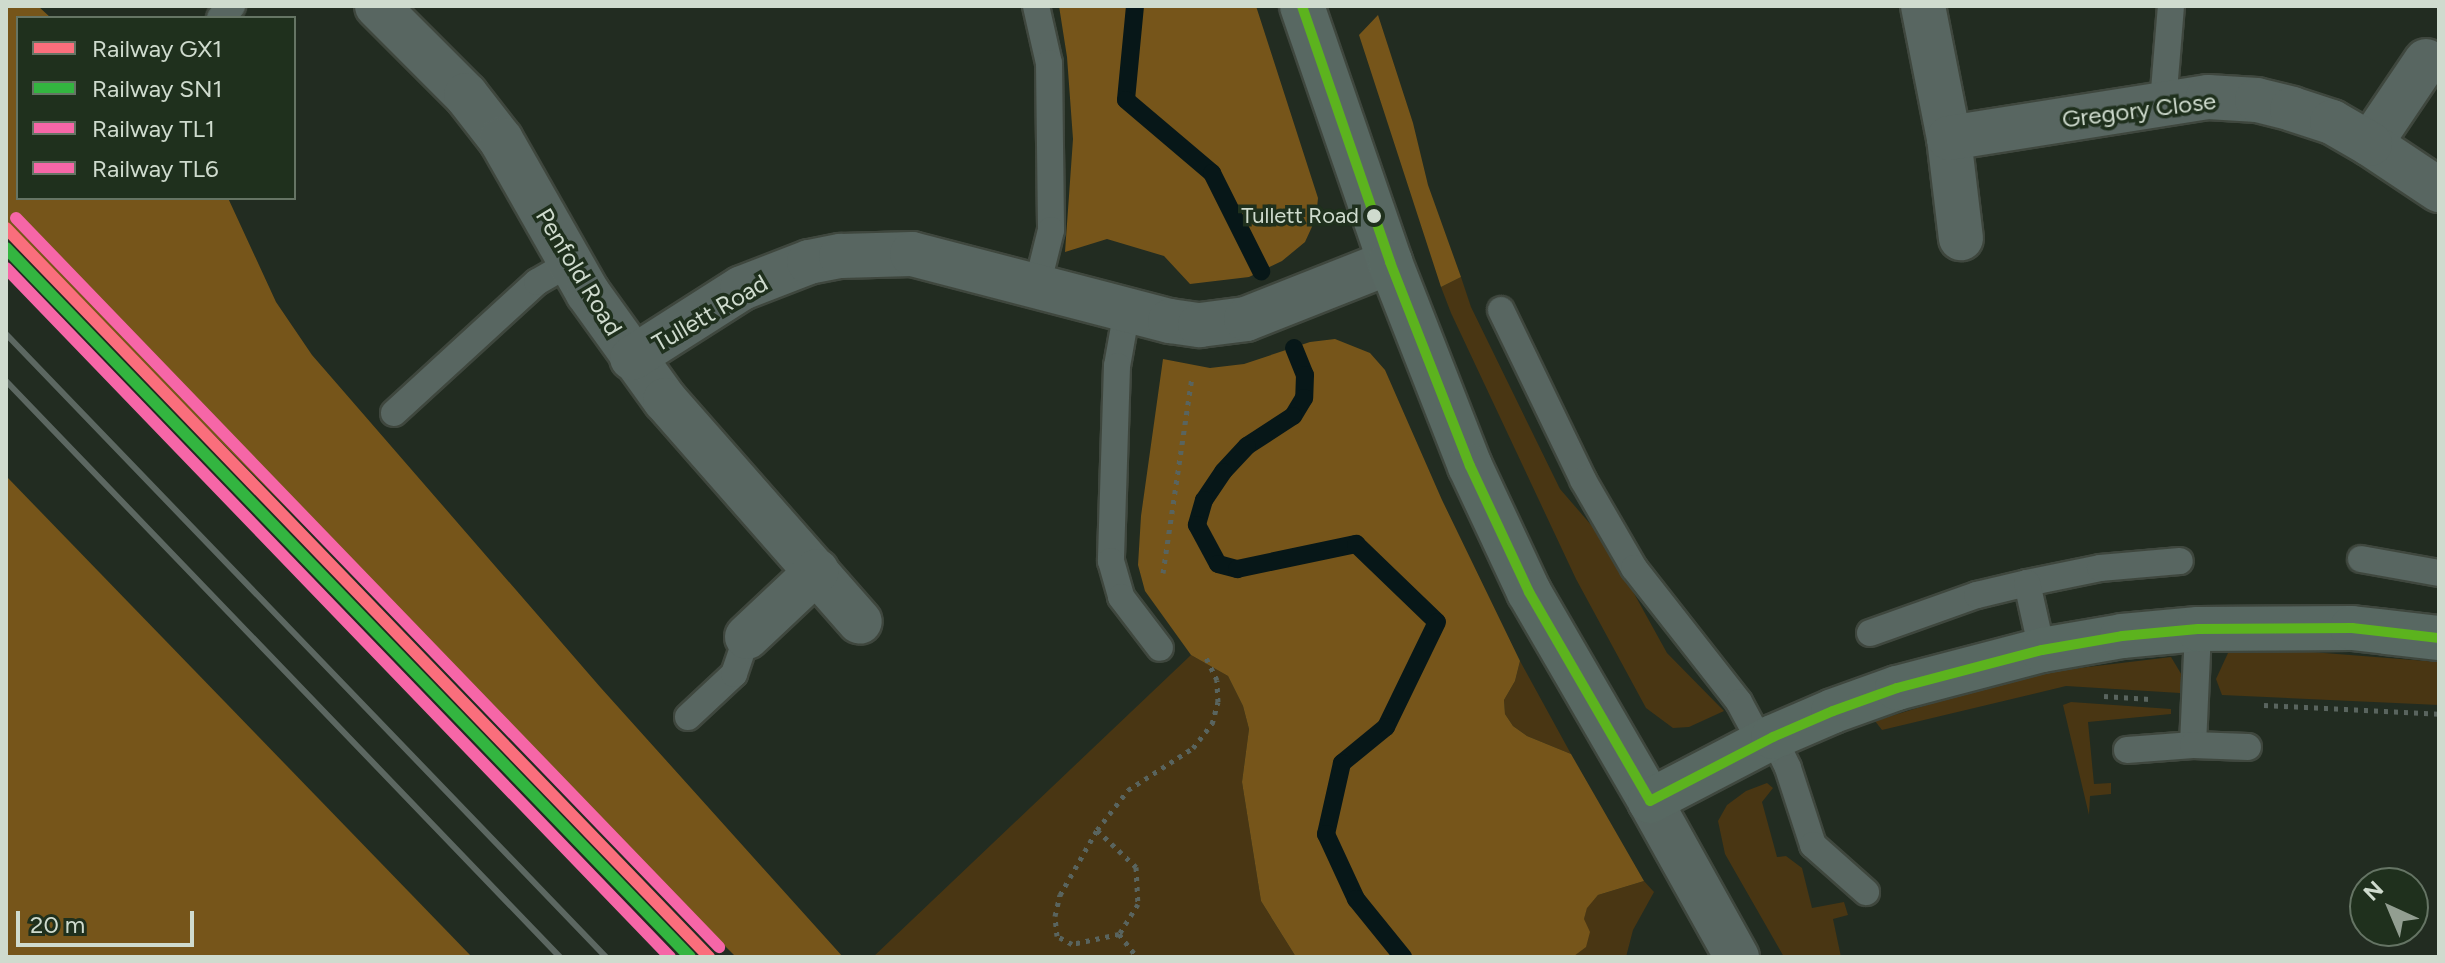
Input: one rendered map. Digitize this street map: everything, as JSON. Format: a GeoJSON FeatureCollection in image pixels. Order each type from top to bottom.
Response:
{"type":"FeatureCollection","features":[{"type":"Feature","properties":{"kind":"street","name":"Penfold Road"},"geometry":{"type":"LineString","coordinates":[[377,6],[466,95],[501,140],[571,262],[632,358],[860,622]]}},
{"type":"Feature","properties":{"kind":"street"},"geometry":{"type":"LineString","coordinates":[[1302,6],[1390,262],[1470,466],[1529,592],[1737,957]]}},
{"type":"Feature","properties":{"kind":"street"},"geometry":{"type":"LineString","coordinates":[[1923,6],[1949,138],[1961,238]]}},
{"type":"Feature","properties":{"kind":"street"},"geometry":{"type":"LineString","coordinates":[[2370,144],[2432,50]]}},
{"type":"Feature","properties":{"kind":"street","name":"Gregory Close"},"geometry":{"type":"LineString","coordinates":[[1949,138],[2208,97],[2257,100],[2332,122],[2439,190]]}},
{"type":"Feature","properties":{"kind":"street","name":"Tullett Road"},"geometry":{"type":"LineString","coordinates":[[632,358],[742,288],[809,262],[841,256],[912,254],[1170,321],[1222,324],[1297,301],[1390,262]]}},
{"type":"Feature","properties":{"kind":"street"},"geometry":{"type":"LineString","coordinates":[[747,637],[817,571]]}},
{"type":"Feature","properties":{"kind":"street"},"geometry":{"type":"LineString","coordinates":[[1650,801],[1767,740],[1897,688],[2042,650],[2122,636],[2198,629],[2352,628],[2438,632]]}},
{"type":"Feature","properties":{"kind":"lane"},"geometry":{"type":"LineString","coordinates":[[1036,6],[1049,63],[1051,230],[1037,286]]}},
{"type":"Feature","properties":{"kind":"lane"},"geometry":{"type":"LineString","coordinates":[[2163,103],[2171,6]]}},
{"type":"Feature","properties":{"kind":"lane"},"geometry":{"type":"LineString","coordinates":[[394,413],[537,282],[571,262]]}},
{"type":"Feature","properties":{"kind":"lane"},"geometry":{"type":"LineString","coordinates":[[1127,310],[1117,366],[1111,561],[1121,597],[1160,648]]}},
{"type":"Feature","properties":{"kind":"lane"},"geometry":{"type":"LineString","coordinates":[[1501,310],[1583,480],[1634,568],[1788,768],[1813,845],[1866,892]]}},
{"type":"Feature","properties":{"kind":"lane"},"geometry":{"type":"LineString","coordinates":[[2361,559],[2439,573]]}},
{"type":"Feature","properties":{"kind":"lane"},"geometry":{"type":"LineString","coordinates":[[1870,633],[1977,595],[2027,583],[2100,568],[2180,561]]}},
{"type":"Feature","properties":{"kind":"lane"},"geometry":{"type":"LineString","coordinates":[[2027,583],[2042,650]]}},
{"type":"Feature","properties":{"kind":"lane"},"geometry":{"type":"LineString","coordinates":[[2193,745],[2198,629]]}},
{"type":"Feature","properties":{"kind":"lane"},"geometry":{"type":"LineString","coordinates":[[688,717],[734,674],[747,637]]}},
{"type":"Feature","properties":{"kind":"lane"},"geometry":{"type":"LineString","coordinates":[[2127,750],[2193,745],[2248,747]]}},
{"type":"Feature","properties":{"kind":"path"},"geometry":{"type":"LineString","coordinates":[[1097,830],[1136,867],[1138,904],[1119,934],[1137,957]]}},
{"type":"Feature","properties":{"kind":"shaded area"},"geometry":{"type":"Polygon","coordinates":[[[6,6],[38,6],[49,16],[16,16],[16,200],[229,200],[276,302],[312,355],[601,688],[843,957],[736,957],[6,227],[6,6]]]}},
{"type":"Feature","properties":{"kind":"shaded area"},"geometry":{"type":"Polygon","coordinates":[[[1059,6],[1256,6],[1318,198],[1316,218],[1305,242],[1282,261],[1249,277],[1190,284],[1164,256],[1107,239],[1065,252],[1073,139],[1067,57],[1059,6]]]}},
{"type":"Feature","properties":{"kind":"shaded area"},"geometry":{"type":"Polygon","coordinates":[[[1378,15],[1413,123],[1428,185],[1461,277],[1441,287],[1359,35],[1378,15]]]}},
{"type":"Feature","properties":{"kind":"shaded area"},"geometry":{"type":"Polygon","coordinates":[[[1461,277],[1471,307],[1560,489],[1605,541],[1667,653],[1724,711],[1689,727],[1673,728],[1646,708],[1576,579],[1451,313],[1441,287],[1461,277]]]}},
{"type":"Feature","properties":{"kind":"shaded area"},"geometry":{"type":"Polygon","coordinates":[[[1335,339],[1370,353],[1385,370],[1442,500],[1520,661],[1515,681],[1504,700],[1505,714],[1513,726],[1527,736],[1571,754],[1644,881],[1598,895],[1587,908],[1584,919],[1590,932],[1586,947],[1574,956],[1296,957],[1261,901],[1242,782],[1249,729],[1243,706],[1228,676],[1191,655],[1145,591],[1138,565],[1141,516],[1163,359],[1210,368],[1244,364],[1310,342],[1335,339]]]}},
{"type":"Feature","properties":{"kind":"shaded area"},"geometry":{"type":"Polygon","coordinates":[[[6,476],[472,957],[6,957],[6,476]]]}},
{"type":"Feature","properties":{"kind":"shaded area"},"geometry":{"type":"Polygon","coordinates":[[[2299,651],[2439,662],[2439,705],[2222,695],[2216,679],[2228,653],[2299,651]]]}},
{"type":"Feature","properties":{"kind":"shaded area"},"geometry":{"type":"Polygon","coordinates":[[[1191,655],[1228,676],[1243,706],[1249,729],[1242,782],[1261,901],[1296,957],[873,957],[1191,655]]]}},
{"type":"Feature","properties":{"kind":"shaded area"},"geometry":{"type":"Polygon","coordinates":[[[2171,657],[2183,677],[2180,693],[2066,686],[1882,730],[1875,721],[1992,685],[2063,670],[2171,657]]]}},
{"type":"Feature","properties":{"kind":"shaded area"},"geometry":{"type":"Polygon","coordinates":[[[1520,661],[1571,754],[1527,736],[1513,726],[1505,714],[1504,700],[1515,681],[1520,661]]]}},
{"type":"Feature","properties":{"kind":"shaded area"},"geometry":{"type":"Polygon","coordinates":[[[2071,702],[2171,709],[2171,714],[2088,722],[2094,784],[2111,783],[2111,794],[2090,796],[2089,815],[2063,705],[2071,702]]]}},
{"type":"Feature","properties":{"kind":"shaded area"},"geometry":{"type":"Polygon","coordinates":[[[1767,783],[1773,788],[1762,802],[1777,857],[1786,856],[1802,868],[1812,908],[1844,902],[1848,915],[1833,919],[1841,957],[1784,957],[1725,854],[1718,821],[1727,805],[1746,791],[1767,783]]]}},
{"type":"Feature","properties":{"kind":"shaded area"},"geometry":{"type":"Polygon","coordinates":[[[1644,881],[1654,892],[1633,930],[1626,957],[1563,957],[1574,956],[1587,907],[1598,895],[1644,881]]]}},
{"type":"Feature","properties":{"kind":"waterway"},"geometry":{"type":"LineString","coordinates":[[1135,6],[1126,100],[1212,173],[1261,271]]}},
{"type":"Feature","properties":{"kind":"waterway"},"geometry":{"type":"LineString","coordinates":[[1294,348],[1305,375],[1304,398],[1293,416],[1247,446],[1223,472],[1204,500],[1197,525],[1218,564],[1237,569],[1356,544],[1437,622],[1386,727],[1342,763],[1326,834],[1356,899],[1403,957]]}},
{"type":"Feature","properties":{"kind":"railway"},"geometry":{"type":"LineString","coordinates":[[6,334],[606,957]]}},
{"type":"Feature","properties":{"kind":"railway"},"geometry":{"type":"LineString","coordinates":[[6,381],[560,957]]}},
{"type":"Feature","properties":{"kind":"rail line","name":"TL1"},"geometry":{"type":"LineString","coordinates":[[16,218],[719,947]]}},
{"type":"Feature","properties":{"kind":"rail line","name":"GX1"},"geometry":{"type":"LineString","coordinates":[[6,228],[709,957]]}},
{"type":"Feature","properties":{"kind":"rail line","name":"SN1"},"geometry":{"type":"LineString","coordinates":[[6,248],[690,957]]}},
{"type":"Feature","properties":{"kind":"rail line","name":"TL6"},"geometry":{"type":"LineString","coordinates":[[6,268],[670,957]]}},
{"type":"Feature","properties":{"kind":"transit line"},"geometry":{"type":"LineString","coordinates":[[1302,6],[1390,262],[1470,466],[1529,592],[1650,801],[1773,737],[1833,711],[1897,688],[2042,650],[2122,636],[2198,629],[2352,628],[2439,638]]}},
{"type":"Feature","properties":{"kind":"place","name":"Tullett Road"},"geometry":{"type":"Point","coordinates":[1374,216]}}]}
